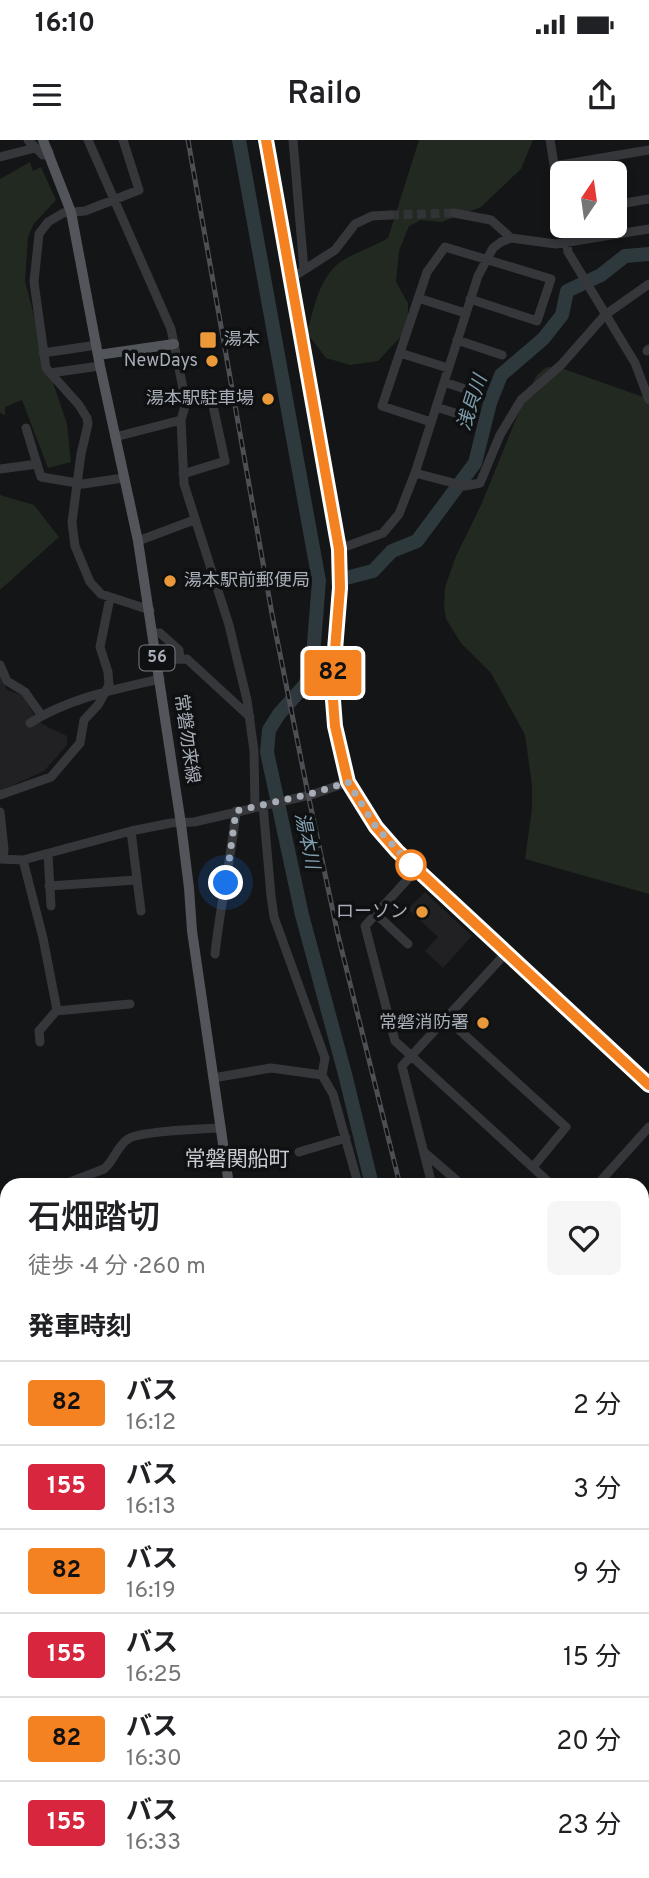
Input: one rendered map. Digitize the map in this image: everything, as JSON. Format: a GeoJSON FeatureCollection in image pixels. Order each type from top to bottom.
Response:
{"type":"FeatureCollection","features":[{"type":"Feature","properties":{"kind":"main road"},"geometry":{"type":"LineString","coordinates":[[266,140],[339,549],[340,588],[332,706],[348,782],[376,827],[416,870],[649,1086]]}},
{"type":"Feature","properties":{"kind":"main road","name":"常磐勿来線"},"geometry":{"type":"LineString","coordinates":[[35,143],[49,152],[71,212],[123,478],[138,541],[158,660],[190,888],[192,931],[228,1178]]}},
{"type":"Feature","properties":{"kind":"main road"},"geometry":{"type":"LineString","coordinates":[[98,355],[174,344]]}},
{"type":"Feature","properties":{"kind":"street"},"geometry":{"type":"LineString","coordinates":[[88,140],[171,329],[186,403],[181,420],[183,474],[187,497],[229,625],[250,717],[274,916],[325,1058],[322,1075],[333,1094],[356,1178]]}},
{"type":"Feature","properties":{"kind":"street"},"geometry":{"type":"LineString","coordinates":[[123,140],[139,190],[85,211],[63,213],[48,222],[39,234],[34,282],[46,368],[79,405],[88,424],[76,482],[73,540],[90,582],[101,594],[150,610]]}},
{"type":"Feature","properties":{"kind":"street"},"geometry":{"type":"LineString","coordinates":[[293,140],[304,270]]}},
{"type":"Feature","properties":{"kind":"street"},"geometry":{"type":"LineString","coordinates":[[550,140],[553,161]]}},
{"type":"Feature","properties":{"kind":"street"},"geometry":{"type":"LineString","coordinates":[[2,154],[35,143]]}},
{"type":"Feature","properties":{"kind":"street"},"geometry":{"type":"LineString","coordinates":[[584,161],[649,150]]}},
{"type":"Feature","properties":{"kind":"street"},"geometry":{"type":"LineString","coordinates":[[627,203],[649,199]]}},
{"type":"Feature","properties":{"kind":"street"},"geometry":{"type":"LineString","coordinates":[[454,213],[491,220],[511,238],[556,244],[649,229]]}},
{"type":"Feature","properties":{"kind":"street"},"geometry":{"type":"LineString","coordinates":[[290,279],[335,250],[355,224],[372,216],[390,215]]}},
{"type":"Feature","properties":{"kind":"street"},"geometry":{"type":"LineString","coordinates":[[339,549],[374,538],[392,524],[405,501],[465,313],[486,259],[493,248],[511,238]]}},
{"type":"Feature","properties":{"kind":"street"},"geometry":{"type":"LineString","coordinates":[[566,238],[568,252],[635,363],[649,400]]}},
{"type":"Feature","properties":{"kind":"street"},"geometry":{"type":"LineString","coordinates":[[431,422],[382,406],[427,272],[444,247],[551,279],[537,321],[470,299]]}},
{"type":"Feature","properties":{"kind":"street"},"geometry":{"type":"LineString","coordinates":[[415,473],[465,486],[475,485],[484,478],[500,435],[521,400],[561,365],[605,315],[649,284]]}},
{"type":"Feature","properties":{"kind":"street"},"geometry":{"type":"LineString","coordinates":[[418,298],[465,313]]}},
{"type":"Feature","properties":{"kind":"street"},"geometry":{"type":"LineString","coordinates":[[457,340],[502,355]]}},
{"type":"Feature","properties":{"kind":"street"},"geometry":{"type":"LineString","coordinates":[[44,353],[98,355]]}},
{"type":"Feature","properties":{"kind":"street"},"geometry":{"type":"LineString","coordinates":[[400,353],[448,368]]}},
{"type":"Feature","properties":{"kind":"street"},"geometry":{"type":"LineString","coordinates":[[50,373],[98,355]]}},
{"type":"Feature","properties":{"kind":"street"},"geometry":{"type":"LineString","coordinates":[[444,382],[474,392]]}},
{"type":"Feature","properties":{"kind":"street"},"geometry":{"type":"LineString","coordinates":[[183,474],[225,460],[212,401]]}},
{"type":"Feature","properties":{"kind":"street"},"geometry":{"type":"LineString","coordinates":[[436,407],[468,417]]}},
{"type":"Feature","properties":{"kind":"street"},"geometry":{"type":"LineString","coordinates":[[115,437],[181,420]]}},
{"type":"Feature","properties":{"kind":"street"},"geometry":{"type":"LineString","coordinates":[[26,428],[41,477],[95,484],[123,478]]}},
{"type":"Feature","properties":{"kind":"street"},"geometry":{"type":"LineString","coordinates":[[0,469],[37,464]]}},
{"type":"Feature","properties":{"kind":"street"},"geometry":{"type":"LineString","coordinates":[[138,541],[194,520]]}},
{"type":"Feature","properties":{"kind":"street"},"geometry":{"type":"LineString","coordinates":[[0,795],[51,777],[80,743],[84,720],[107,691],[108,672],[100,647],[110,598]]}},
{"type":"Feature","properties":{"kind":"street"},"geometry":{"type":"LineString","coordinates":[[153,633],[160,633],[179,650],[180,658]]}},
{"type":"Feature","properties":{"kind":"street"},"geometry":{"type":"LineString","coordinates":[[158,660],[187,659],[250,717]]}},
{"type":"Feature","properties":{"kind":"street"},"geometry":{"type":"LineString","coordinates":[[0,665],[7,681],[25,692],[42,716]]}},
{"type":"Feature","properties":{"kind":"street"},"geometry":{"type":"LineString","coordinates":[[30,723],[107,691],[160,679]]}},
{"type":"Feature","properties":{"kind":"street"},"geometry":{"type":"LineString","coordinates":[[0,812],[4,849],[1,859],[23,860],[131,831],[171,823],[181,824],[348,782]]}},
{"type":"Feature","properties":{"kind":"street"},"geometry":{"type":"LineString","coordinates":[[215,954],[236,811]]}},
{"type":"Feature","properties":{"kind":"street"},"geometry":{"type":"LineString","coordinates":[[131,831],[141,911]]}},
{"type":"Feature","properties":{"kind":"street"},"geometry":{"type":"LineString","coordinates":[[48,854],[51,906]]}},
{"type":"Feature","properties":{"kind":"street"},"geometry":{"type":"LineString","coordinates":[[23,860],[43,939],[56,1011]]}},
{"type":"Feature","properties":{"kind":"street"},"geometry":{"type":"LineString","coordinates":[[416,870],[365,926],[395,1041],[545,1178]]}},
{"type":"Feature","properties":{"kind":"street"},"geometry":{"type":"LineString","coordinates":[[49,886],[136,880]]}},
{"type":"Feature","properties":{"kind":"street"},"geometry":{"type":"LineString","coordinates":[[376,914],[408,944]]}},
{"type":"Feature","properties":{"kind":"street"},"geometry":{"type":"LineString","coordinates":[[430,1178],[402,1066],[506,953]]}},
{"type":"Feature","properties":{"kind":"street"},"geometry":{"type":"LineString","coordinates":[[40,1042],[39,1031],[56,1011],[130,1004]]}},
{"type":"Feature","properties":{"kind":"street"},"geometry":{"type":"LineString","coordinates":[[446,1018],[566,1127],[533,1167]]}},
{"type":"Feature","properties":{"kind":"street"},"geometry":{"type":"LineString","coordinates":[[214,1078],[271,1068],[322,1075]]}},
{"type":"Feature","properties":{"kind":"street"},"geometry":{"type":"LineString","coordinates":[[603,1178],[649,1127]]}},
{"type":"Feature","properties":{"kind":"street"},"geometry":{"type":"LineString","coordinates":[[80,1178],[103,1169],[121,1146],[135,1136],[221,1128]]}},
{"type":"Feature","properties":{"kind":"street"},"geometry":{"type":"LineString","coordinates":[[299,1152],[346,1138]]}},
{"type":"Feature","properties":{"kind":"street"},"geometry":{"type":"LineString","coordinates":[[424,1152],[454,1178]]}},
{"type":"Feature","properties":{"kind":"shaded area"},"geometry":{"type":"Polygon","coordinates":[[[419,140],[533,140],[521,169],[481,207],[442,222],[421,220],[409,226],[399,251],[396,282],[408,303],[408,329],[378,361],[350,365],[326,358],[307,333],[322,286],[326,277],[339,263],[388,238],[419,140]]]}},
{"type":"Feature","properties":{"kind":"shaded area"},"geometry":{"type":"Polygon","coordinates":[[[30,162],[33,171],[41,167],[56,200],[33,225],[28,237],[25,281],[45,359],[67,424],[71,462],[48,468],[22,400],[5,407],[5,415],[0,413],[0,179],[30,162]]]}},
{"type":"Feature","properties":{"kind":"shaded area"},"geometry":{"type":"Polygon","coordinates":[[[547,367],[561,368],[649,399],[649,894],[525,859],[532,809],[532,785],[525,735],[491,673],[461,643],[446,619],[445,587],[456,556],[481,505],[523,402],[537,375],[547,367]]]}},
{"type":"Feature","properties":{"kind":"shaded area"},"geometry":{"type":"Polygon","coordinates":[[[0,495],[34,505],[59,537],[0,590],[0,495]]]}},
{"type":"Feature","properties":{"kind":"shaded area"},"geometry":{"type":"Polygon","coordinates":[[[0,674],[7,690],[24,696],[35,717],[42,724],[67,736],[67,745],[44,771],[0,791],[0,674]]]}},
{"type":"Feature","properties":{"kind":"shaded area"},"geometry":{"type":"Polygon","coordinates":[[[425,892],[472,936],[443,968],[425,951],[438,937],[408,909],[425,892]]]}},
{"type":"Feature","properties":{"kind":"waterway","name":"湯本川"},"geometry":{"type":"LineString","coordinates":[[239,140],[319,581],[312,668],[305,685],[279,714],[269,730],[267,752],[302,915],[370,1178]]}},
{"type":"Feature","properties":{"kind":"waterway","name":"浅貝川"},"geometry":{"type":"LineString","coordinates":[[346,578],[373,571],[392,551],[417,541],[475,463],[490,403],[501,375],[543,339],[562,315],[567,291],[601,275],[625,256],[649,254]]}},
{"type":"Feature","properties":{"kind":"tunnel"},"geometry":{"type":"LineString","coordinates":[[390,215],[454,213]]}},
{"type":"Feature","properties":{"kind":"railway"},"geometry":{"type":"LineString","coordinates":[[188,140],[272,614],[308,794],[338,935],[398,1178]]}},
{"type":"Feature","properties":{"kind":"bus line","name":"82"},"geometry":{"type":"LineString","coordinates":[[266,140],[339,549],[340,588],[332,706],[348,782],[362,808],[397,851],[649,1085]]}},
{"type":"Feature","properties":{"kind":"place","name":"湯本"},"geometry":{"type":"Point","coordinates":[208,340]}},
{"type":"Feature","properties":{"kind":"place","name":"NewDays"},"geometry":{"type":"Point","coordinates":[212,361]}},
{"type":"Feature","properties":{"kind":"place","name":"湯本駅駐車場"},"geometry":{"type":"Point","coordinates":[268,399]}},
{"type":"Feature","properties":{"kind":"place","name":"湯本駅前郵便局"},"geometry":{"type":"Point","coordinates":[170,581]}},
{"type":"Feature","properties":{"kind":"place","name":"ローソン"},"geometry":{"type":"Point","coordinates":[422,912]}},
{"type":"Feature","properties":{"kind":"place","name":"常磐消防署"},"geometry":{"type":"Point","coordinates":[483,1023]}},
{"type":"Feature","properties":{"kind":"district","name":"常磐関船町"},"geometry":{"type":"Point","coordinates":[237,1160]}},
{"type":"Feature","properties":{"kind":"route"},"geometry":{"type":"LineString","coordinates":[[226,883],[236,811],[331,789],[348,782],[376,827],[416,870],[411,865]]}}]}
